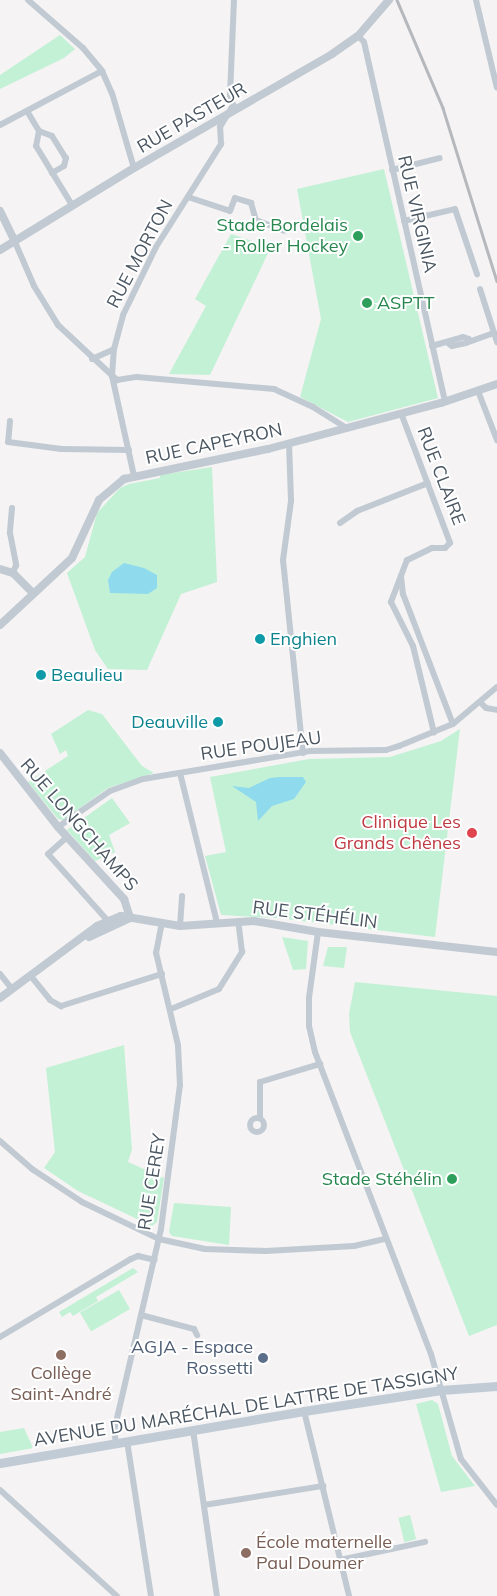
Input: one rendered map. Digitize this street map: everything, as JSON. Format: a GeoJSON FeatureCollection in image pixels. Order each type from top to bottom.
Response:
{"type":"FeatureCollection","features":[{"type":"Feature","properties":{"kind":"main road","name":"AVENUE DU MARÉCHAL DE LATTRE DE TASSIGNY"},"geometry":{"type":"LineString","coordinates":[[0,1463],[304,1411],[441,1390],[497,1386]]}},
{"type":"Feature","properties":{"kind":"street"},"geometry":{"type":"LineString","coordinates":[[28,0],[83,48],[102,71],[112,93],[134,168]]}},
{"type":"Feature","properties":{"kind":"street","name":"RUE MORTON"},"geometry":{"type":"LineString","coordinates":[[134,476],[112,376],[114,348],[122,315],[156,247],[221,144],[220,127],[233,105],[230,95],[234,0]]}},
{"type":"Feature","properties":{"kind":"street","name":"RUE PASTEUR"},"geometry":{"type":"LineString","coordinates":[[0,250],[16,242],[72,205],[226,116],[358,36],[390,0]]}},
{"type":"Feature","properties":{"kind":"street"},"geometry":{"type":"LineString","coordinates":[[476,0],[497,88]]}},
{"type":"Feature","properties":{"kind":"street","name":"RUE VIRGINIA"},"geometry":{"type":"LineString","coordinates":[[358,36],[364,42],[445,402]]}},
{"type":"Feature","properties":{"kind":"street"},"geometry":{"type":"LineString","coordinates":[[0,125],[102,71]]}},
{"type":"Feature","properties":{"kind":"street"},"geometry":{"type":"LineString","coordinates":[[27,111],[40,131],[52,136],[66,158],[64,166],[52,173]]}},
{"type":"Feature","properties":{"kind":"street"},"geometry":{"type":"LineString","coordinates":[[40,131],[36,146],[72,205]]}},
{"type":"Feature","properties":{"kind":"street"},"geometry":{"type":"LineString","coordinates":[[392,170],[440,158]]}},
{"type":"Feature","properties":{"kind":"street"},"geometry":{"type":"LineString","coordinates":[[188,197],[230,211],[235,198],[251,203],[256,220],[284,231]]}},
{"type":"Feature","properties":{"kind":"street"},"geometry":{"type":"LineString","coordinates":[[404,221],[455,209],[477,274]]}},
{"type":"Feature","properties":{"kind":"street"},"geometry":{"type":"LineString","coordinates":[[0,211],[16,242],[34,286],[54,319],[92,359],[118,380],[137,377],[274,389],[313,407],[347,428]]}},
{"type":"Feature","properties":{"kind":"street"},"geometry":{"type":"LineString","coordinates":[[480,289],[497,342]]}},
{"type":"Feature","properties":{"kind":"street"},"geometry":{"type":"LineString","coordinates":[[432,346],[448,343],[463,337],[469,340],[494,333]]}},
{"type":"Feature","properties":{"kind":"street"},"geometry":{"type":"LineString","coordinates":[[92,359],[114,348]]}},
{"type":"Feature","properties":{"kind":"street","name":"RUE CAPEYRON"},"geometry":{"type":"LineString","coordinates":[[0,625],[72,558],[99,500],[118,483],[134,476],[289,443],[401,414],[445,402],[497,384]]}},
{"type":"Feature","properties":{"kind":"street"},"geometry":{"type":"LineString","coordinates":[[478,391],[497,440]]}},
{"type":"Feature","properties":{"kind":"street","name":"RUE CLAIRE"},"geometry":{"type":"LineString","coordinates":[[401,414],[450,543],[445,548],[440,545],[411,557],[404,564],[391,602],[413,646],[434,733]]}},
{"type":"Feature","properties":{"kind":"street"},"geometry":{"type":"LineString","coordinates":[[10,421],[8,442],[62,449],[129,450]]}},
{"type":"Feature","properties":{"kind":"street"},"geometry":{"type":"LineString","coordinates":[[289,443],[291,501],[283,560],[302,752]]}},
{"type":"Feature","properties":{"kind":"street"},"geometry":{"type":"LineString","coordinates":[[340,523],[357,511],[428,483]]}},
{"type":"Feature","properties":{"kind":"street"},"geometry":{"type":"LineString","coordinates":[[12,508],[10,533],[16,565],[13,574]]}},
{"type":"Feature","properties":{"kind":"street"},"geometry":{"type":"LineString","coordinates":[[0,569],[13,574],[33,593]]}},
{"type":"Feature","properties":{"kind":"street"},"geometry":{"type":"LineString","coordinates":[[401,575],[403,594],[453,724]]}},
{"type":"Feature","properties":{"kind":"street"},"geometry":{"type":"LineString","coordinates":[[413,646],[423,643]]}},
{"type":"Feature","properties":{"kind":"street","name":"RUE POUJEAU"},"geometry":{"type":"LineString","coordinates":[[58,827],[110,791],[143,779],[302,752],[386,750],[434,733],[453,724],[497,687]]}},
{"type":"Feature","properties":{"kind":"street"},"geometry":{"type":"LineString","coordinates":[[480,702],[486,708],[497,710]]}},
{"type":"Feature","properties":{"kind":"street","name":"RUE LONGCHAMPS"},"geometry":{"type":"LineString","coordinates":[[0,753],[58,827],[124,899],[130,918]]}},
{"type":"Feature","properties":{"kind":"street"},"geometry":{"type":"LineString","coordinates":[[180,773],[217,923]]}},
{"type":"Feature","properties":{"kind":"street"},"geometry":{"type":"LineString","coordinates":[[0,998],[30,975],[84,939],[107,920],[48,854],[67,837]]}},
{"type":"Feature","properties":{"kind":"street"},"geometry":{"type":"LineString","coordinates":[[180,926],[182,896]]}},
{"type":"Feature","properties":{"kind":"street","name":"RUE STÉHÉLIN"},"geometry":{"type":"LineString","coordinates":[[107,920],[122,916],[180,926],[238,921],[287,925],[318,932],[497,952]]}},
{"type":"Feature","properties":{"kind":"street"},"geometry":{"type":"LineString","coordinates":[[84,939],[130,918]]}},
{"type":"Feature","properties":{"kind":"street"},"geometry":{"type":"LineString","coordinates":[[171,1009],[219,988],[242,952],[238,921]]}},
{"type":"Feature","properties":{"kind":"street","name":"RUE CEREY"},"geometry":{"type":"LineString","coordinates":[[116,1443],[114,1431],[159,1239],[171,1168],[180,1085],[180,1056],[155,944],[162,923]]}},
{"type":"Feature","properties":{"kind":"street"},"geometry":{"type":"LineString","coordinates":[[318,932],[309,1026],[320,1064],[433,1360],[461,1459],[497,1505]]}},
{"type":"Feature","properties":{"kind":"street"},"geometry":{"type":"LineString","coordinates":[[0,974],[12,989]]}},
{"type":"Feature","properties":{"kind":"street"},"geometry":{"type":"LineString","coordinates":[[30,975],[50,1000],[61,1006],[162,974]]}},
{"type":"Feature","properties":{"kind":"street"},"geometry":{"type":"LineString","coordinates":[[260,1118],[260,1082],[320,1064]]}},
{"type":"Feature","properties":{"kind":"street"},"geometry":{"type":"LineString","coordinates":[[0,1142],[32,1169],[82,1202],[159,1239],[205,1249],[266,1251],[354,1246],[385,1238]]}},
{"type":"Feature","properties":{"kind":"street"},"geometry":{"type":"LineString","coordinates":[[0,1337],[131,1259],[138,1256],[155,1260]]}},
{"type":"Feature","properties":{"kind":"street"},"geometry":{"type":"LineString","coordinates":[[141,1315],[194,1329],[197,1335]]}},
{"type":"Feature","properties":{"kind":"street"},"geometry":{"type":"LineString","coordinates":[[304,1411],[349,1596]]}},
{"type":"Feature","properties":{"kind":"street"},"geometry":{"type":"LineString","coordinates":[[193,1430],[217,1596]]}},
{"type":"Feature","properties":{"kind":"street"},"geometry":{"type":"LineString","coordinates":[[126,1441],[151,1596]]}},
{"type":"Feature","properties":{"kind":"street"},"geometry":{"type":"LineString","coordinates":[[204,1505],[323,1486]]}},
{"type":"Feature","properties":{"kind":"street"},"geometry":{"type":"LineString","coordinates":[[0,1490],[117,1596]]}},
{"type":"Feature","properties":{"kind":"street"},"geometry":{"type":"LineString","coordinates":[[340,1560],[425,1542]]}},
{"type":"Feature","properties":{"kind":"green space"},"geometry":{"type":"Polygon","coordinates":[[[60,35],[75,49],[64,58],[0,89],[0,75],[60,35]]]}},
{"type":"Feature","properties":{"kind":"green space","name":"ASPTT"},"geometry":{"type":"Polygon","coordinates":[[[384,169],[438,398],[348,422],[300,397],[321,319],[297,189],[384,169]]]}},
{"type":"Feature","properties":{"kind":"green space"},"geometry":{"type":"Polygon","coordinates":[[[231,234],[271,247],[210,375],[169,374],[206,306],[195,299],[231,234]]]}},
{"type":"Feature","properties":{"kind":"green space"},"geometry":{"type":"Polygon","coordinates":[[[212,467],[217,582],[181,594],[147,670],[108,669],[95,650],[67,573],[85,557],[97,513],[120,488],[129,484],[160,478],[160,475],[212,467]]]}},
{"type":"Feature","properties":{"kind":"green space"},"geometry":{"type":"Polygon","coordinates":[[[88,710],[102,714],[142,766],[154,773],[108,788],[63,820],[58,819],[28,782],[68,756],[66,750],[60,754],[51,734],[88,710]]]}},
{"type":"Feature","properties":{"kind":"green space"},"geometry":{"type":"Polygon","coordinates":[[[460,729],[435,937],[277,918],[221,915],[205,856],[226,852],[210,777],[309,759],[390,757],[441,741],[460,729]]]}},
{"type":"Feature","properties":{"kind":"green space"},"geometry":{"type":"Polygon","coordinates":[[[112,798],[130,823],[109,835],[115,852],[95,861],[67,830],[112,798]]]}},
{"type":"Feature","properties":{"kind":"green space"},"geometry":{"type":"Polygon","coordinates":[[[282,937],[308,941],[306,969],[293,970],[282,937]]]}},
{"type":"Feature","properties":{"kind":"green space"},"geometry":{"type":"Polygon","coordinates":[[[328,947],[347,947],[344,968],[323,966],[328,947]]]}},
{"type":"Feature","properties":{"kind":"green space","name":"Stade Stéhélin"},"geometry":{"type":"Polygon","coordinates":[[[355,982],[497,996],[497,1325],[469,1336],[350,1032],[349,1014],[355,982]]]}},
{"type":"Feature","properties":{"kind":"green space"},"geometry":{"type":"Polygon","coordinates":[[[124,1045],[132,1149],[128,1162],[164,1178],[157,1222],[152,1226],[78,1191],[44,1168],[55,1152],[46,1068],[124,1045]]]}},
{"type":"Feature","properties":{"kind":"green space"},"geometry":{"type":"Polygon","coordinates":[[[174,1203],[231,1207],[229,1245],[172,1236],[169,1232],[174,1203]]]}},
{"type":"Feature","properties":{"kind":"green space"},"geometry":{"type":"Polygon","coordinates":[[[133,1268],[138,1272],[96,1297],[98,1301],[73,1316],[70,1312],[62,1317],[59,1312],[133,1268]]]}},
{"type":"Feature","properties":{"kind":"green space"},"geometry":{"type":"Polygon","coordinates":[[[119,1290],[130,1309],[91,1332],[80,1312],[119,1290]]]}},
{"type":"Feature","properties":{"kind":"green space"},"geometry":{"type":"Polygon","coordinates":[[[432,1400],[438,1404],[452,1456],[475,1486],[441,1492],[416,1404],[432,1400]]]}},
{"type":"Feature","properties":{"kind":"green space"},"geometry":{"type":"Polygon","coordinates":[[[24,1428],[33,1448],[0,1454],[0,1432],[24,1428]]]}},
{"type":"Feature","properties":{"kind":"green space"},"geometry":{"type":"Polygon","coordinates":[[[410,1515],[416,1539],[404,1542],[398,1518],[410,1515]]]}},
{"type":"Feature","properties":{"kind":"water"},"geometry":{"type":"Polygon","coordinates":[[[124,563],[144,568],[157,575],[157,588],[148,594],[110,593],[108,580],[112,572],[124,563]]]}},
{"type":"Feature","properties":{"kind":"water"},"geometry":{"type":"Polygon","coordinates":[[[303,777],[306,782],[294,799],[272,806],[258,821],[256,802],[232,786],[249,788],[270,778],[303,777]]]}},
{"type":"Feature","properties":{"kind":"railway"},"geometry":{"type":"LineString","coordinates":[[397,0],[443,108],[497,281]]}},
{"type":"Feature","properties":{"kind":"place","name":"Stade Bordelais - Roller Hockey"},"geometry":{"type":"Point","coordinates":[358,236]}},
{"type":"Feature","properties":{"kind":"place","name":"ASPTT"},"geometry":{"type":"Point","coordinates":[367,303]}},
{"type":"Feature","properties":{"kind":"place","name":"Enghien"},"geometry":{"type":"Point","coordinates":[260,639]}},
{"type":"Feature","properties":{"kind":"place","name":"Beaulieu"},"geometry":{"type":"Point","coordinates":[41,675]}},
{"type":"Feature","properties":{"kind":"place","name":"Deauville"},"geometry":{"type":"Point","coordinates":[218,722]}},
{"type":"Feature","properties":{"kind":"place","name":"Clinique Les Grands Chênes"},"geometry":{"type":"Point","coordinates":[472,833]}},
{"type":"Feature","properties":{"kind":"place","name":"Stade Stéhélin"},"geometry":{"type":"Point","coordinates":[452,1179]}},
{"type":"Feature","properties":{"kind":"place","name":"Collège Saint-André"},"geometry":{"type":"Point","coordinates":[61,1355]}},
{"type":"Feature","properties":{"kind":"place","name":"AGJA - Espace Rossetti"},"geometry":{"type":"Point","coordinates":[263,1358]}},
{"type":"Feature","properties":{"kind":"place","name":"École maternelle Paul Doumer"},"geometry":{"type":"Point","coordinates":[246,1553]}}]}
